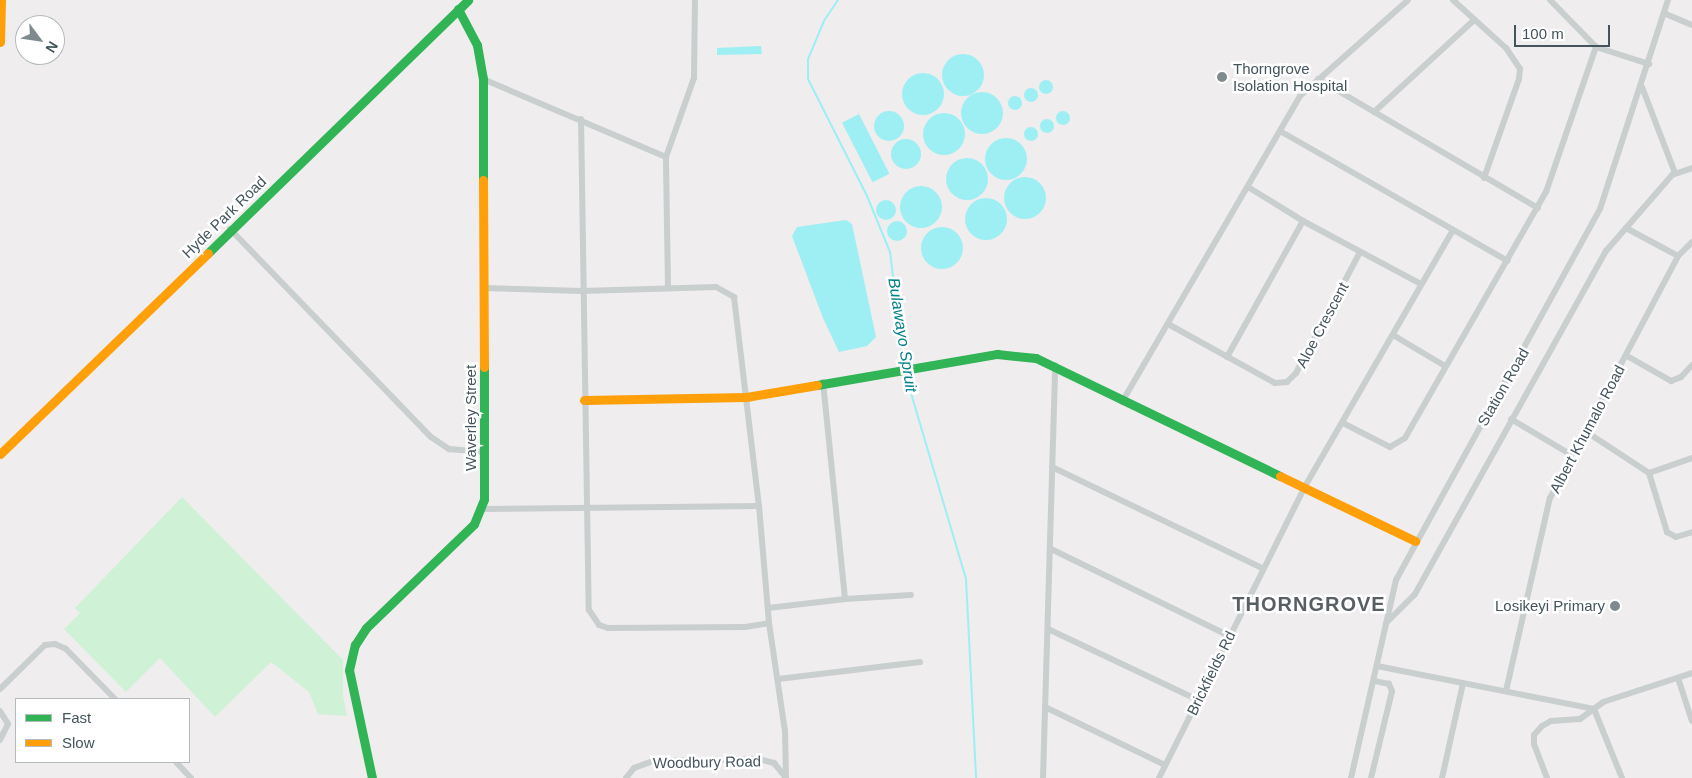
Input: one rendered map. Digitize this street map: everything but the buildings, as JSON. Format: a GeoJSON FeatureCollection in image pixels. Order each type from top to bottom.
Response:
{"type":"FeatureCollection","features":[{"type":"Feature","properties":{"kind":"street"},"geometry":{"type":"LineString","coordinates":[[0,42],[1,0]]}},
{"type":"Feature","properties":{"kind":"street","name":"Hyde Park Road"},"geometry":{"type":"LineString","coordinates":[[0,450],[468,0]]}},
{"type":"Feature","properties":{"kind":"street"},"geometry":{"type":"LineString","coordinates":[[668,288],[666,157],[694,78],[696,0]]}},
{"type":"Feature","properties":{"kind":"street"},"geometry":{"type":"LineString","coordinates":[[1122,402],[1300,96],[1408,0]]}},
{"type":"Feature","properties":{"kind":"street"},"geometry":{"type":"LineString","coordinates":[[1453,0],[1506,48],[1520,69],[1519,80],[1484,178]]}},
{"type":"Feature","properties":{"kind":"street"},"geometry":{"type":"LineString","coordinates":[[1550,0],[1596,47],[1649,64]]}},
{"type":"Feature","properties":{"kind":"street","name":"Station Road"},"geometry":{"type":"LineString","coordinates":[[1351,778],[1375,681],[1396,580],[1415,541],[1586,238],[1600,209],[1666,14],[1668,0]]}},
{"type":"Feature","properties":{"kind":"street","name":"Waverley Street"},"geometry":{"type":"LineString","coordinates":[[372,778],[349,670],[355,645],[366,628],[474,524],[482,509],[486,452],[483,288],[483,79],[477,45],[458,9]]}},
{"type":"Feature","properties":{"kind":"street"},"geometry":{"type":"LineString","coordinates":[[1666,14],[1692,25]]}},
{"type":"Feature","properties":{"kind":"street"},"geometry":{"type":"LineString","coordinates":[[1374,112],[1474,20]]}},
{"type":"Feature","properties":{"kind":"street"},"geometry":{"type":"LineString","coordinates":[[1343,423],[1390,447],[1398,445],[1538,208],[1550,183],[1596,47]]}},
{"type":"Feature","properties":{"kind":"street"},"geometry":{"type":"LineString","coordinates":[[483,79],[581,119],[666,157]]}},
{"type":"Feature","properties":{"kind":"street"},"geometry":{"type":"LineString","coordinates":[[1318,79],[1538,208]]}},
{"type":"Feature","properties":{"kind":"street"},"geometry":{"type":"LineString","coordinates":[[1642,87],[1675,173]]}},
{"type":"Feature","properties":{"kind":"street"},"geometry":{"type":"LineString","coordinates":[[581,119],[587,603],[599,625],[608,628],[745,627],[769,623]]}},
{"type":"Feature","properties":{"kind":"street"},"geometry":{"type":"LineString","coordinates":[[1280,131],[1508,261]]}},
{"type":"Feature","properties":{"kind":"street"},"geometry":{"type":"LineString","coordinates":[[1386,623],[1415,594],[1606,251],[1675,173],[1692,168]]}},
{"type":"Feature","properties":{"kind":"street"},"geometry":{"type":"LineString","coordinates":[[1248,187],[1303,221],[1421,284]]}},
{"type":"Feature","properties":{"kind":"street"},"geometry":{"type":"LineString","coordinates":[[1226,357],[1303,221]]}},
{"type":"Feature","properties":{"kind":"street"},"geometry":{"type":"LineString","coordinates":[[1626,228],[1678,256]]}},
{"type":"Feature","properties":{"kind":"street"},"geometry":{"type":"LineString","coordinates":[[230,229],[431,437],[449,449],[486,452]]}},
{"type":"Feature","properties":{"kind":"street","name":"Brickfields Rd"},"geometry":{"type":"LineString","coordinates":[[1159,778],[1262,568],[1304,488],[1453,230]]}},
{"type":"Feature","properties":{"kind":"street","name":"Albert Khumalo Road"},"geometry":{"type":"LineString","coordinates":[[1506,691],[1544,516],[1570,454],[1627,356],[1678,256],[1692,242]]}},
{"type":"Feature","properties":{"kind":"street","name":"Aloe Crescent"},"geometry":{"type":"LineString","coordinates":[[1168,324],[1275,384],[1292,378],[1360,252]]}},
{"type":"Feature","properties":{"kind":"street"},"geometry":{"type":"LineString","coordinates":[[483,288],[582,291],[716,287],[734,297],[759,506],[769,623],[788,755],[786,778]]}},
{"type":"Feature","properties":{"kind":"street"},"geometry":{"type":"LineString","coordinates":[[1392,336],[1445,366]]}},
{"type":"Feature","properties":{"kind":"street"},"geometry":{"type":"LineString","coordinates":[[584,400],[746,397],[823,382],[997,354],[1036,358],[1055,365],[1122,402],[1415,541]]}},
{"type":"Feature","properties":{"kind":"street"},"geometry":{"type":"LineString","coordinates":[[1627,356],[1671,381],[1681,377],[1692,365]]}},
{"type":"Feature","properties":{"kind":"street"},"geometry":{"type":"LineString","coordinates":[[1043,778],[1055,365]]}},
{"type":"Feature","properties":{"kind":"street"},"geometry":{"type":"LineString","coordinates":[[823,382],[844,599]]}},
{"type":"Feature","properties":{"kind":"street"},"geometry":{"type":"LineString","coordinates":[[1511,419],[1570,454]]}},
{"type":"Feature","properties":{"kind":"street"},"geometry":{"type":"LineString","coordinates":[[1585,430],[1649,473],[1665,531],[1676,537],[1692,532]]}},
{"type":"Feature","properties":{"kind":"street"},"geometry":{"type":"LineString","coordinates":[[1649,473],[1692,458]]}},
{"type":"Feature","properties":{"kind":"street"},"geometry":{"type":"LineString","coordinates":[[1052,467],[1262,568]]}},
{"type":"Feature","properties":{"kind":"street"},"geometry":{"type":"LineString","coordinates":[[482,509],[586,506],[759,506]]}},
{"type":"Feature","properties":{"kind":"street"},"geometry":{"type":"LineString","coordinates":[[1051,549],[1230,636]]}},
{"type":"Feature","properties":{"kind":"street"},"geometry":{"type":"LineString","coordinates":[[768,608],[844,599],[911,595]]}},
{"type":"Feature","properties":{"kind":"street"},"geometry":{"type":"LineString","coordinates":[[1048,629],[1198,700]]}},
{"type":"Feature","properties":{"kind":"street"},"geometry":{"type":"LineString","coordinates":[[0,688],[50,644],[66,649],[114,698]]}},
{"type":"Feature","properties":{"kind":"street"},"geometry":{"type":"LineString","coordinates":[[778,679],[920,662]]}},
{"type":"Feature","properties":{"kind":"street"},"geometry":{"type":"LineString","coordinates":[[1377,666],[1594,710]]}},
{"type":"Feature","properties":{"kind":"street"},"geometry":{"type":"LineString","coordinates":[[1547,778],[1534,744],[1538,730],[1551,721],[1580,719],[1603,702],[1692,674]]}},
{"type":"Feature","properties":{"kind":"street"},"geometry":{"type":"LineString","coordinates":[[1678,678],[1692,721]]}},
{"type":"Feature","properties":{"kind":"street"},"geometry":{"type":"LineString","coordinates":[[1371,778],[1392,690],[1389,684],[1375,681]]}},
{"type":"Feature","properties":{"kind":"street"},"geometry":{"type":"LineString","coordinates":[[1442,778],[1463,683]]}},
{"type":"Feature","properties":{"kind":"street"},"geometry":{"type":"LineString","coordinates":[[1045,707],[1165,765]]}},
{"type":"Feature","properties":{"kind":"street"},"geometry":{"type":"LineString","coordinates":[[1594,710],[1622,778]]}},
{"type":"Feature","properties":{"kind":"street"},"geometry":{"type":"LineString","coordinates":[[0,711],[8,724],[0,740]]}},
{"type":"Feature","properties":{"kind":"street","name":"Woodbury Road"},"geometry":{"type":"LineString","coordinates":[[626,778],[634,768],[653,761],[759,759],[774,763],[786,778]]}},
{"type":"Feature","properties":{"kind":"street"},"geometry":{"type":"LineString","coordinates":[[177,763],[191,778]]}},
{"type":"Feature","properties":{"kind":"green space"},"geometry":{"type":"Polygon","coordinates":[[[182,497],[343,660],[343,696],[347,716],[318,714],[309,692],[271,662],[215,717],[160,658],[126,692],[64,629],[80,613],[75,608],[182,497]]]}},
{"type":"Feature","properties":{"kind":"water"},"geometry":{"type":"Polygon","coordinates":[[[761,46],[762,54],[717,55],[717,48],[761,46]]]}},
{"type":"Feature","properties":{"kind":"water"},"geometry":{"type":"Polygon","coordinates":[[[963,54],[978,60],[984,75],[978,90],[963,96],[948,90],[942,75],[948,60],[963,54]]]}},
{"type":"Feature","properties":{"kind":"water"},"geometry":{"type":"Polygon","coordinates":[[[923,73],[938,79],[944,94],[938,109],[923,115],[908,109],[902,94],[908,79],[923,73]]]}},
{"type":"Feature","properties":{"kind":"water"},"geometry":{"type":"Polygon","coordinates":[[[1043,80],[1049,80],[1053,87],[1049,94],[1043,94],[1039,90],[1039,84],[1043,80]]]}},
{"type":"Feature","properties":{"kind":"water"},"geometry":{"type":"Polygon","coordinates":[[[1028,88],[1034,88],[1038,95],[1034,102],[1028,102],[1024,98],[1024,92],[1028,88]]]}},
{"type":"Feature","properties":{"kind":"water"},"geometry":{"type":"Polygon","coordinates":[[[982,92],[997,98],[1003,113],[997,128],[982,134],[967,128],[961,113],[967,98],[982,92]]]}},
{"type":"Feature","properties":{"kind":"water"},"geometry":{"type":"Polygon","coordinates":[[[1012,96],[1018,96],[1022,103],[1018,110],[1012,110],[1008,106],[1008,100],[1012,96]]]}},
{"type":"Feature","properties":{"kind":"water"},"geometry":{"type":"Polygon","coordinates":[[[889,111],[895,112],[903,120],[903,132],[895,140],[889,141],[883,140],[875,132],[874,126],[875,120],[883,112],[889,111]]]}},
{"type":"Feature","properties":{"kind":"water"},"geometry":{"type":"Polygon","coordinates":[[[1060,111],[1066,111],[1070,118],[1066,125],[1060,125],[1056,121],[1056,115],[1060,111]]]}},
{"type":"Feature","properties":{"kind":"water"},"geometry":{"type":"Polygon","coordinates":[[[944,113],[959,119],[965,134],[959,149],[944,155],[929,149],[923,134],[929,119],[944,113]]]}},
{"type":"Feature","properties":{"kind":"water"},"geometry":{"type":"Polygon","coordinates":[[[859,114],[889,174],[872,182],[842,123],[859,114]]]}},
{"type":"Feature","properties":{"kind":"water"},"geometry":{"type":"Polygon","coordinates":[[[1044,119],[1050,119],[1054,126],[1050,133],[1044,133],[1040,129],[1040,123],[1044,119]]]}},
{"type":"Feature","properties":{"kind":"water"},"geometry":{"type":"Polygon","coordinates":[[[1028,127],[1034,127],[1038,134],[1034,141],[1028,141],[1024,137],[1024,131],[1028,127]]]}},
{"type":"Feature","properties":{"kind":"water"},"geometry":{"type":"Polygon","coordinates":[[[1006,138],[1021,144],[1027,159],[1021,174],[1006,180],[991,174],[985,159],[991,144],[1006,138]]]}},
{"type":"Feature","properties":{"kind":"water"},"geometry":{"type":"Polygon","coordinates":[[[906,139],[912,140],[920,148],[920,160],[912,168],[906,169],[900,168],[892,160],[891,154],[892,148],[900,140],[906,139]]]}},
{"type":"Feature","properties":{"kind":"water"},"geometry":{"type":"Polygon","coordinates":[[[967,158],[982,164],[988,179],[982,194],[967,200],[952,194],[946,179],[952,164],[967,158]]]}},
{"type":"Feature","properties":{"kind":"water"},"geometry":{"type":"Polygon","coordinates":[[[1025,177],[1040,183],[1046,198],[1040,213],[1025,219],[1010,213],[1004,198],[1010,183],[1025,177]]]}},
{"type":"Feature","properties":{"kind":"water"},"geometry":{"type":"Polygon","coordinates":[[[921,186],[936,192],[942,207],[936,222],[921,228],[906,222],[900,207],[906,192],[921,186]]]}},
{"type":"Feature","properties":{"kind":"water"},"geometry":{"type":"Polygon","coordinates":[[[986,198],[1001,204],[1007,219],[1001,234],[986,240],[971,234],[965,219],[971,204],[986,198]]]}},
{"type":"Feature","properties":{"kind":"water"},"geometry":{"type":"Polygon","coordinates":[[[886,200],[893,203],[896,210],[893,217],[886,220],[879,217],[876,210],[879,203],[886,200]]]}},
{"type":"Feature","properties":{"kind":"water"},"geometry":{"type":"Polygon","coordinates":[[[846,220],[852,224],[876,337],[867,346],[839,352],[823,318],[792,236],[797,227],[846,220]]]}},
{"type":"Feature","properties":{"kind":"water"},"geometry":{"type":"Polygon","coordinates":[[[897,221],[904,224],[907,231],[904,238],[897,241],[890,238],[887,231],[890,224],[897,221]]]}},
{"type":"Feature","properties":{"kind":"water"},"geometry":{"type":"Polygon","coordinates":[[[942,227],[957,233],[963,248],[957,263],[942,269],[927,263],[921,248],[927,233],[942,227]]]}},
{"type":"Feature","properties":{"kind":"waterway","name":"Bulawayo Spruit"},"geometry":{"type":"LineString","coordinates":[[838,0],[824,21],[808,59],[808,79],[867,196],[890,252],[904,368]]}},
{"type":"Feature","properties":{"kind":"waterway","name":"Bulawayo Spruit"},"geometry":{"type":"LineString","coordinates":[[905,373],[966,579],[976,778]]}},
{"type":"Feature","properties":{"kind":"traffic: fast"},"geometry":{"type":"LineString","coordinates":[[208,253],[468,0]]}},
{"type":"Feature","properties":{"kind":"traffic: fast"},"geometry":{"type":"LineString","coordinates":[[458,9],[477,45],[483,79],[483,180]]}},
{"type":"Feature","properties":{"kind":"traffic: fast"},"geometry":{"type":"LineString","coordinates":[[817,385],[997,354],[1036,358],[1280,476]]}},
{"type":"Feature","properties":{"kind":"traffic: fast"},"geometry":{"type":"LineString","coordinates":[[372,778],[349,670],[355,645],[366,628],[474,524],[484,499],[484,367]]}},
{"type":"Feature","properties":{"kind":"traffic: slow"},"geometry":{"type":"LineString","coordinates":[[0,42],[1,0]]}},
{"type":"Feature","properties":{"kind":"traffic: slow"},"geometry":{"type":"LineString","coordinates":[[483,180],[484,367]]}},
{"type":"Feature","properties":{"kind":"traffic: slow"},"geometry":{"type":"LineString","coordinates":[[0,454],[208,253]]}},
{"type":"Feature","properties":{"kind":"traffic: slow"},"geometry":{"type":"LineString","coordinates":[[584,400],[746,397],[817,385]]}},
{"type":"Feature","properties":{"kind":"traffic: slow"},"geometry":{"type":"LineString","coordinates":[[1280,476],[1415,541]]}},
{"type":"Feature","properties":{"kind":"place","name":"Thorngrove Isolation Hospital"},"geometry":{"type":"Point","coordinates":[1222,77]}},
{"type":"Feature","properties":{"kind":"place","name":"Losikeyi Primary"},"geometry":{"type":"Point","coordinates":[1615,606]}},
{"type":"Feature","properties":{"kind":"district","name":"THORNGROVE"},"geometry":{"type":"Point","coordinates":[1309,604]}}]}
